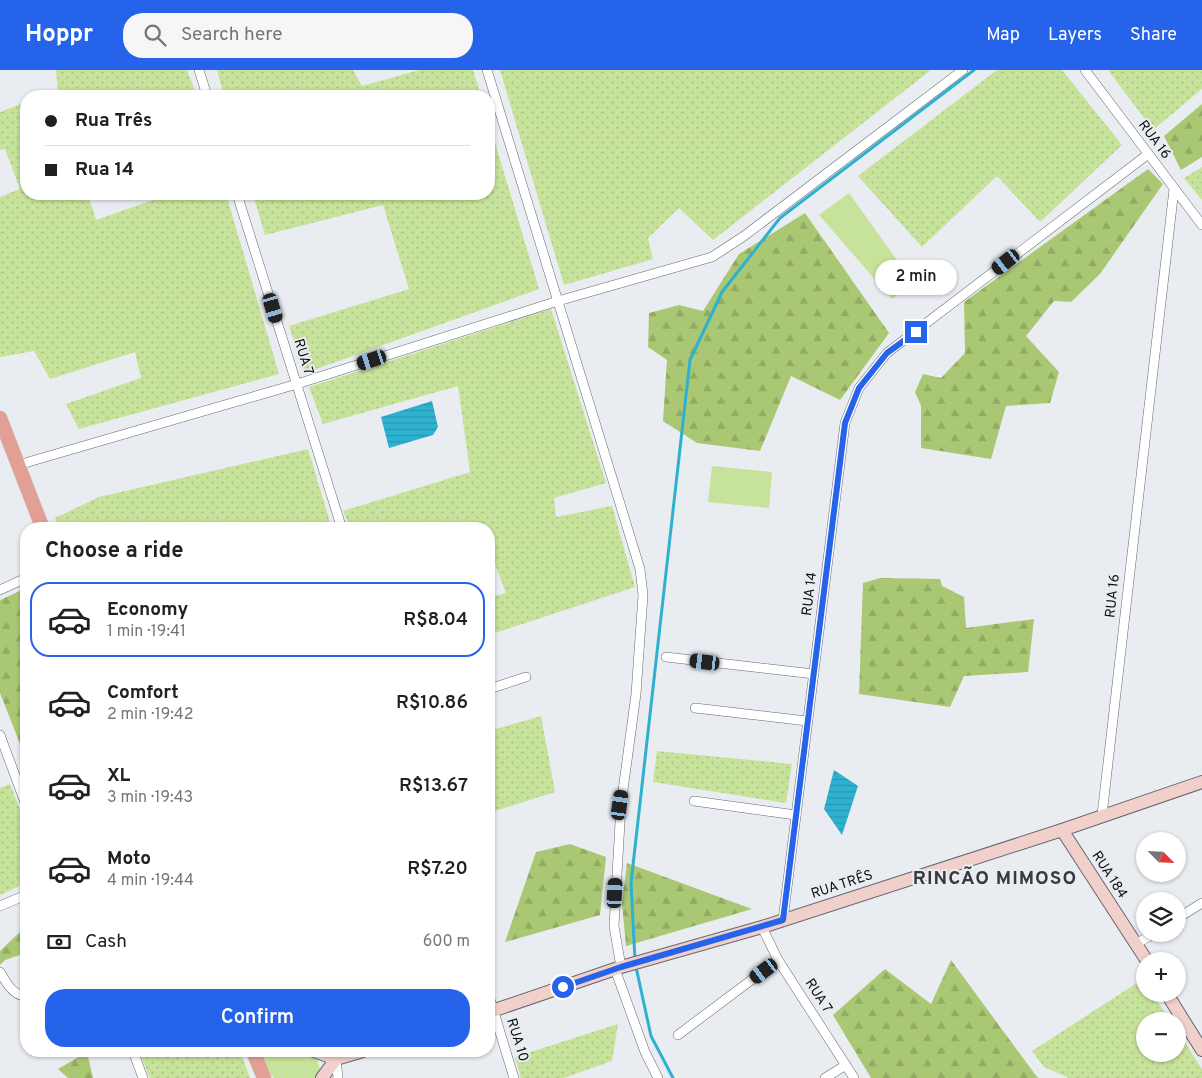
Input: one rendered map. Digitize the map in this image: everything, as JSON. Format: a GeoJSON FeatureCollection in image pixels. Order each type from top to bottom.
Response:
{"type":"FeatureCollection","features":[{"type":"Feature","properties":{"kind":"main road"},"geometry":{"type":"LineString","coordinates":[[0,418],[40,522]]}},
{"type":"Feature","properties":{"kind":"main road","name":"RUA TRÊS"},"geometry":{"type":"LineString","coordinates":[[495,1010],[618,968],[762,927],[1062,830],[1202,782]]}},
{"type":"Feature","properties":{"kind":"main road","name":"RUA 184"},"geometry":{"type":"LineString","coordinates":[[1062,830],[1141,952]]}},
{"type":"Feature","properties":{"kind":"main road"},"geometry":{"type":"LineString","coordinates":[[1172,1002],[1202,1050]]}},
{"type":"Feature","properties":{"kind":"main road"},"geometry":{"type":"LineString","coordinates":[[255,1057],[264,1078]]}},
{"type":"Feature","properties":{"kind":"main road"},"geometry":{"type":"LineString","coordinates":[[330,1057],[336,1059],[343,1057]]}},
{"type":"Feature","properties":{"kind":"main road"},"geometry":{"type":"LineString","coordinates":[[322,1078],[336,1059]]}},
{"type":"Feature","properties":{"kind":"street"},"geometry":{"type":"LineString","coordinates":[[199,70],[205,90]]}},
{"type":"Feature","properties":{"kind":"street"},"geometry":{"type":"LineString","coordinates":[[487,70],[493,90]]}},
{"type":"Feature","properties":{"kind":"street"},"geometry":{"type":"LineString","coordinates":[[18,465],[297,384],[558,300],[722,252],[963,70]]}},
{"type":"Feature","properties":{"kind":"street","name":"RUA 16"},"geometry":{"type":"LineString","coordinates":[[1085,70],[1147,155],[1202,225]]}},
{"type":"Feature","properties":{"kind":"street"},"geometry":{"type":"LineString","coordinates":[[495,96],[642,580],[636,694],[620,805],[614,926],[618,968],[645,1052],[658,1078]]}},
{"type":"Feature","properties":{"kind":"street","name":"RUA 14"},"geometry":{"type":"LineString","coordinates":[[783,920],[845,423],[859,388],[887,353],[1147,155]]}},
{"type":"Feature","properties":{"kind":"street","name":"RUA 16"},"geometry":{"type":"LineString","coordinates":[[1102,815],[1174,189]]}},
{"type":"Feature","properties":{"kind":"street","name":"RUA 7"},"geometry":{"type":"LineString","coordinates":[[239,200],[340,522]]}},
{"type":"Feature","properties":{"kind":"street"},"geometry":{"type":"LineString","coordinates":[[0,590],[20,581]]}},
{"type":"Feature","properties":{"kind":"street"},"geometry":{"type":"LineString","coordinates":[[666,657],[814,674]]}},
{"type":"Feature","properties":{"kind":"street"},"geometry":{"type":"LineString","coordinates":[[495,687],[526,677]]}},
{"type":"Feature","properties":{"kind":"street"},"geometry":{"type":"LineString","coordinates":[[695,708],[807,721]]}},
{"type":"Feature","properties":{"kind":"street"},"geometry":{"type":"LineString","coordinates":[[0,735],[20,789]]}},
{"type":"Feature","properties":{"kind":"street"},"geometry":{"type":"LineString","coordinates":[[694,801],[796,815]]}},
{"type":"Feature","properties":{"kind":"street"},"geometry":{"type":"LineString","coordinates":[[0,906],[20,898]]}},
{"type":"Feature","properties":{"kind":"street"},"geometry":{"type":"LineString","coordinates":[[1186,913],[1202,903]]}},
{"type":"Feature","properties":{"kind":"street","name":"RUA 7"},"geometry":{"type":"LineString","coordinates":[[762,927],[778,960],[854,1078]]}},
{"type":"Feature","properties":{"kind":"street"},"geometry":{"type":"LineString","coordinates":[[678,1035],[778,960]]}},
{"type":"Feature","properties":{"kind":"street"},"geometry":{"type":"LineString","coordinates":[[0,972],[9,987],[16,994],[20,995]]}},
{"type":"Feature","properties":{"kind":"street","name":"RUA 10"},"geometry":{"type":"LineString","coordinates":[[495,1023],[514,1078]]}},
{"type":"Feature","properties":{"kind":"street"},"geometry":{"type":"LineString","coordinates":[[135,1057],[143,1078]]}},
{"type":"Feature","properties":{"kind":"street"},"geometry":{"type":"LineString","coordinates":[[336,1059],[338,1078]]}},
{"type":"Feature","properties":{"kind":"street"},"geometry":{"type":"LineString","coordinates":[[825,1078],[846,1065]]}},
{"type":"Feature","properties":{"kind":"green space"},"geometry":{"type":"Polygon","coordinates":[[[56,70],[187,70],[195,90],[58,90],[56,70]]]}},
{"type":"Feature","properties":{"kind":"green space"},"geometry":{"type":"Polygon","coordinates":[[[217,70],[353,70],[362,86],[419,70],[473,70],[479,90],[222,90],[217,70]]]}},
{"type":"Feature","properties":{"kind":"green space"},"geometry":{"type":"Polygon","coordinates":[[[500,70],[931,70],[713,240],[679,208],[648,238],[653,259],[564,285],[500,70]]]}},
{"type":"Feature","properties":{"kind":"green space"},"geometry":{"type":"Polygon","coordinates":[[[997,70],[1062,70],[1122,145],[1040,222],[997,176],[922,247],[858,176],[997,70]]]}},
{"type":"Feature","properties":{"kind":"green space"},"geometry":{"type":"Polygon","coordinates":[[[1108,70],[1202,70],[1202,89],[1153,130],[1108,70]]]}},
{"type":"Feature","properties":{"kind":"green space"},"geometry":{"type":"Polygon","coordinates":[[[20,104],[20,189],[5,149],[0,150],[0,112],[20,104]]]}},
{"type":"Feature","properties":{"kind":"green space"},"geometry":{"type":"Polygon","coordinates":[[[1202,104],[1202,157],[1181,170],[1164,136],[1202,104]]]}},
{"type":"Feature","properties":{"kind":"green space"},"geometry":{"type":"Polygon","coordinates":[[[495,143],[539,289],[305,373],[289,326],[409,289],[383,205],[265,235],[255,200],[495,200],[495,143]]]}},
{"type":"Feature","properties":{"kind":"green space"},"geometry":{"type":"Polygon","coordinates":[[[1202,167],[1202,200],[1184,178],[1202,167]]]}},
{"type":"Feature","properties":{"kind":"green space"},"geometry":{"type":"Polygon","coordinates":[[[1148,169],[1163,184],[1100,274],[1071,302],[1054,301],[1026,336],[1059,372],[1050,403],[1006,406],[991,459],[921,448],[921,406],[915,392],[923,374],[941,378],[965,353],[964,302],[1148,169]]]}},
{"type":"Feature","properties":{"kind":"green space"},"geometry":{"type":"Polygon","coordinates":[[[20,189],[20,200],[90,200],[96,220],[153,200],[228,200],[279,374],[79,429],[66,404],[141,378],[135,352],[50,379],[34,351],[0,357],[0,197],[20,189]]]}},
{"type":"Feature","properties":{"kind":"green space"},"geometry":{"type":"Polygon","coordinates":[[[849,193],[914,284],[892,299],[819,215],[849,193]]]}},
{"type":"Feature","properties":{"kind":"green space"},"geometry":{"type":"Polygon","coordinates":[[[805,213],[889,333],[840,400],[791,376],[760,451],[697,443],[663,421],[667,360],[648,347],[649,313],[679,305],[703,311],[739,254],[805,213]]]}},
{"type":"Feature","properties":{"kind":"green space"},"geometry":{"type":"Polygon","coordinates":[[[551,309],[606,483],[554,498],[556,517],[612,506],[635,587],[495,633],[495,596],[506,593],[495,564],[495,522],[348,522],[343,511],[470,472],[458,386],[323,424],[309,387],[551,309]]]}},
{"type":"Feature","properties":{"kind":"green space"},"geometry":{"type":"Polygon","coordinates":[[[308,449],[330,522],[56,522],[55,518],[99,497],[308,449]]]}},
{"type":"Feature","properties":{"kind":"green space"},"geometry":{"type":"Polygon","coordinates":[[[712,466],[772,472],[769,508],[708,502],[712,466]]]}},
{"type":"Feature","properties":{"kind":"green space"},"geometry":{"type":"Polygon","coordinates":[[[880,578],[940,579],[942,586],[964,597],[966,628],[1034,619],[1028,672],[964,676],[950,707],[859,694],[863,583],[880,578]]]}},
{"type":"Feature","properties":{"kind":"green space"},"geometry":{"type":"Polygon","coordinates":[[[20,591],[20,744],[0,693],[0,600],[20,591]]]}},
{"type":"Feature","properties":{"kind":"green space"},"geometry":{"type":"Polygon","coordinates":[[[541,716],[555,792],[495,811],[495,729],[541,716]]]}},
{"type":"Feature","properties":{"kind":"green space"},"geometry":{"type":"Polygon","coordinates":[[[657,751],[792,764],[786,803],[653,782],[657,751]]]}},
{"type":"Feature","properties":{"kind":"green space"},"geometry":{"type":"Polygon","coordinates":[[[10,784],[20,810],[20,886],[0,895],[0,788],[10,784]]]}},
{"type":"Feature","properties":{"kind":"green space"},"geometry":{"type":"Polygon","coordinates":[[[570,844],[606,857],[600,915],[505,942],[536,852],[570,844]]]}},
{"type":"Feature","properties":{"kind":"green space"},"geometry":{"type":"Polygon","coordinates":[[[627,863],[752,909],[626,946],[622,904],[627,863]]]}},
{"type":"Feature","properties":{"kind":"green space"},"geometry":{"type":"Polygon","coordinates":[[[20,932],[20,955],[5,960],[0,965],[0,951],[20,932]]]}},
{"type":"Feature","properties":{"kind":"green space"},"geometry":{"type":"Polygon","coordinates":[[[951,960],[1039,1078],[871,1078],[833,1015],[885,969],[931,1004],[951,960]]]}},
{"type":"Feature","properties":{"kind":"green space"},"geometry":{"type":"Polygon","coordinates":[[[1136,984],[1136,1002],[1158,1002],[1165,1012],[1136,1012],[1136,1062],[1186,1062],[1186,1044],[1202,1069],[1202,1078],[1069,1078],[1044,1067],[1032,1051],[1136,984]]]}},
{"type":"Feature","properties":{"kind":"green space"},"geometry":{"type":"Polygon","coordinates":[[[618,1024],[612,1061],[564,1078],[521,1078],[515,1057],[618,1024]]]}},
{"type":"Feature","properties":{"kind":"green space"},"geometry":{"type":"Polygon","coordinates":[[[78,1057],[88,1057],[93,1078],[68,1078],[58,1069],[78,1057]]]}},
{"type":"Feature","properties":{"kind":"green space"},"geometry":{"type":"Polygon","coordinates":[[[141,1057],[242,1057],[250,1078],[150,1078],[141,1057]]]}},
{"type":"Feature","properties":{"kind":"green space"},"geometry":{"type":"Polygon","coordinates":[[[260,1057],[312,1057],[317,1059],[320,1069],[316,1078],[274,1078],[265,1068],[260,1057]]]}},
{"type":"Feature","properties":{"kind":"water"},"geometry":{"type":"Polygon","coordinates":[[[432,401],[438,427],[433,435],[389,448],[381,417],[432,401]]]}},
{"type":"Feature","properties":{"kind":"water"},"geometry":{"type":"Polygon","coordinates":[[[834,770],[858,786],[842,835],[824,809],[834,770]]]}},
{"type":"Feature","properties":{"kind":"waterway"},"geometry":{"type":"LineString","coordinates":[[635,960],[631,883],[690,360],[722,292],[780,218],[974,70]]}},
{"type":"Feature","properties":{"kind":"waterway"},"geometry":{"type":"LineString","coordinates":[[636,967],[651,1036],[673,1078]]}},
{"type":"Feature","properties":{"kind":"district","name":"RINCÃO MIMOSO"},"geometry":{"type":"Point","coordinates":[995,879]}},
{"type":"Feature","properties":{"kind":"route"},"geometry":{"type":"LineString","coordinates":[[563,987],[621,967],[783,920],[845,423],[859,388],[887,353],[916,332]]}}]}
